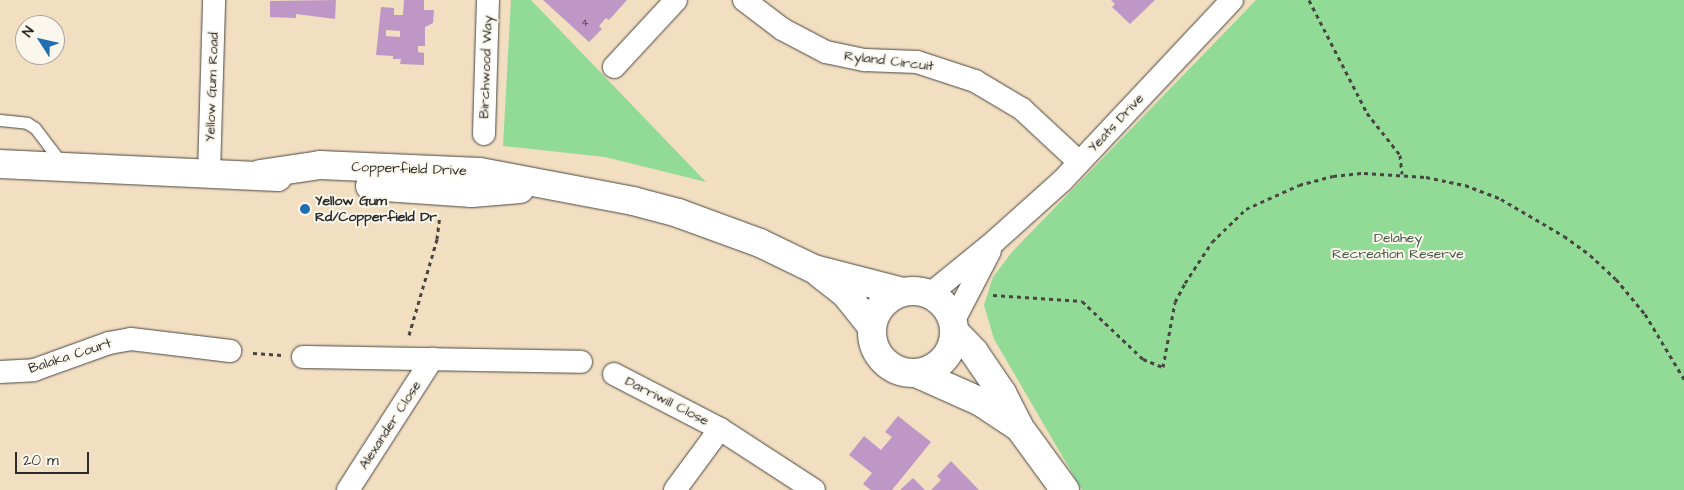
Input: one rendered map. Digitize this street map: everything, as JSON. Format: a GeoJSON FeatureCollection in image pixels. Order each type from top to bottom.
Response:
{"type":"FeatureCollection","features":[{"type":"Feature","properties":{"kind":"street","name":"Yellow Gum Road"},"geometry":{"type":"LineString","coordinates":[[209,173],[214,0]]}},
{"type":"Feature","properties":{"kind":"street","name":"Birchwood Way"},"geometry":{"type":"LineString","coordinates":[[484,134],[488,0]]}},
{"type":"Feature","properties":{"kind":"street"},"geometry":{"type":"LineString","coordinates":[[614,67],[676,0]]}},
{"type":"Feature","properties":{"kind":"street","name":"Ryland Circuit"},"geometry":{"type":"LineString","coordinates":[[744,0],[782,29],[826,52],[864,60],[917,62],[975,81],[1022,109],[1079,162]]}},
{"type":"Feature","properties":{"kind":"street","name":"Yeats Drive"},"geometry":{"type":"LineString","coordinates":[[930,294],[995,241],[1079,162],[1232,0]]}},
{"type":"Feature","properties":{"kind":"street","name":"Copperfield Drive"},"geometry":{"type":"LineString","coordinates":[[0,164],[260,174],[313,183],[472,193],[558,187],[678,213],[745,237],[814,268],[903,292]]}},
{"type":"Feature","properties":{"kind":"street","name":"Yeats Drive"},"geometry":{"type":"LineString","coordinates":[[954,326],[971,285],[995,241]]}},
{"type":"Feature","properties":{"kind":"street","name":"Copperfield Drive"},"geometry":{"type":"LineString","coordinates":[[814,268],[845,293],[872,327]]}},
{"type":"Feature","properties":{"kind":"street"},"geometry":{"type":"LineString","coordinates":[[954,326],[947,355],[934,367],[916,373],[904,373],[883,361],[876,351],[872,327],[882,305],[903,292],[930,294],[940,301],[954,326],[1002,393],[1018,427],[1066,490]]}},
{"type":"Feature","properties":{"kind":"street","name":"Balaka Court"},"geometry":{"type":"LineString","coordinates":[[0,372],[34,370],[109,343],[131,339],[230,352]]}},
{"type":"Feature","properties":{"kind":"street","name":"Alexander Close"},"geometry":{"type":"LineString","coordinates":[[303,357],[581,362]]}},
{"type":"Feature","properties":{"kind":"street","name":"Alexander Close"},"geometry":{"type":"LineString","coordinates":[[348,490],[432,359]]}},
{"type":"Feature","properties":{"kind":"street"},"geometry":{"type":"LineString","coordinates":[[916,373],[982,402],[1018,427]]}},
{"type":"Feature","properties":{"kind":"street","name":"Darriwill Close"},"geometry":{"type":"LineString","coordinates":[[614,374],[720,429],[814,490]]}},
{"type":"Feature","properties":{"kind":"street","name":"Darriwill Close"},"geometry":{"type":"LineString","coordinates":[[675,490],[720,429]]}},
{"type":"Feature","properties":{"kind":"lane"},"geometry":{"type":"LineString","coordinates":[[0,120],[27,123],[35,128],[65,167]]}},
{"type":"Feature","properties":{"kind":"path"},"geometry":{"type":"LineString","coordinates":[[1309,0],[1367,113],[1400,155],[1402,174]]}},
{"type":"Feature","properties":{"kind":"path"},"geometry":{"type":"LineString","coordinates":[[971,285],[980,295],[1034,296],[1082,301],[1143,359],[1163,367],[1175,302],[1185,283],[1212,242],[1246,210],[1299,185],[1333,176],[1364,172],[1402,174],[1465,185],[1502,199],[1564,236],[1616,279],[1650,321],[1684,379]]}},
{"type":"Feature","properties":{"kind":"path"},"geometry":{"type":"LineString","coordinates":[[403,359],[437,238],[440,210]]}},
{"type":"Feature","properties":{"kind":"path"},"geometry":{"type":"LineString","coordinates":[[230,352],[303,357]]}},
{"type":"Feature","properties":{"kind":"green space"},"geometry":{"type":"Polygon","coordinates":[[[511,0],[531,0],[706,182],[605,157],[503,146],[511,0]]]}},
{"type":"Feature","properties":{"kind":"green space","name":"Delahey Recreation Reserve"},"geometry":{"type":"Polygon","coordinates":[[[1256,0],[1684,0],[1684,490],[1082,490],[994,339],[984,305],[993,277],[1012,252],[1256,0]]]}},
{"type":"Feature","properties":{"kind":"building"},"geometry":{"type":"Polygon","coordinates":[[[336,0],[335,19],[296,14],[296,18],[270,17],[270,1],[336,0]]]}},
{"type":"Feature","properties":{"kind":"building"},"geometry":{"type":"Polygon","coordinates":[[[404,0],[424,0],[424,10],[434,10],[433,23],[425,27],[425,46],[418,46],[418,52],[424,53],[424,65],[400,64],[401,59],[393,59],[393,56],[376,55],[381,7],[394,8],[394,15],[403,15],[404,0]],[[386,30],[386,36],[400,37],[400,31],[386,30]]]}},
{"type":"Feature","properties":{"kind":"building"},"geometry":{"type":"Polygon","coordinates":[[[543,0],[627,0],[609,20],[606,18],[599,26],[602,29],[589,42],[543,0]]]}},
{"type":"Feature","properties":{"kind":"building"},"geometry":{"type":"Polygon","coordinates":[[[1111,0],[1155,0],[1130,24],[1112,7],[1115,4],[1111,0]]]}},
{"type":"Feature","properties":{"kind":"building"},"geometry":{"type":"Polygon","coordinates":[[[898,416],[931,442],[892,490],[871,490],[863,484],[872,473],[849,455],[864,436],[881,450],[892,437],[885,432],[898,416]]]}},
{"type":"Feature","properties":{"kind":"building"},"geometry":{"type":"Polygon","coordinates":[[[951,461],[979,490],[931,490],[941,480],[937,476],[951,461]]]}},
{"type":"Feature","properties":{"kind":"building"},"geometry":{"type":"Polygon","coordinates":[[[913,478],[925,490],[900,490],[913,478]]]}},
{"type":"Feature","properties":{"kind":"place","name":"Yellow Gum Rd/Copperfield Dr"},"geometry":{"type":"Point","coordinates":[305,209]}}]}
